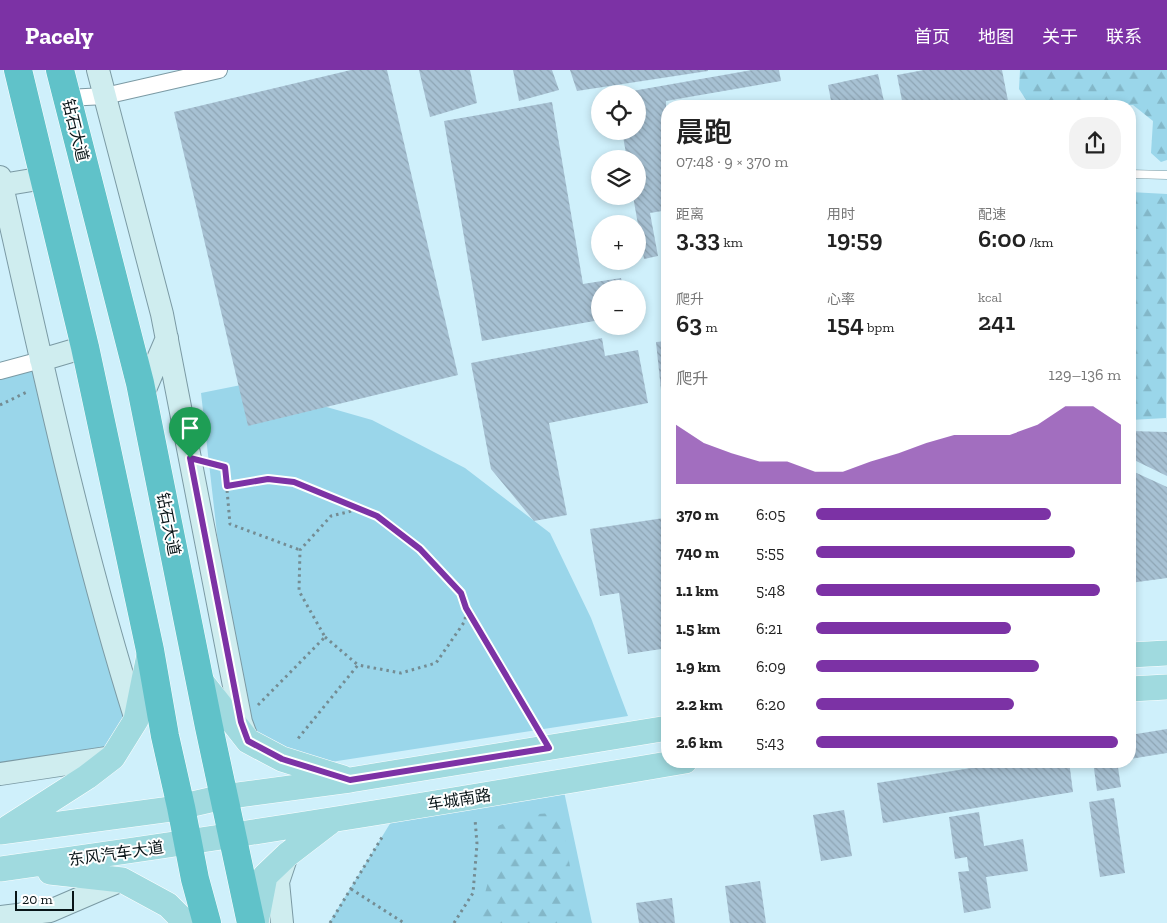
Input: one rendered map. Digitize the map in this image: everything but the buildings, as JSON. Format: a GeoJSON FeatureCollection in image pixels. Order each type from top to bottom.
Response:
{"type":"FeatureCollection","features":[{"type":"Feature","properties":{"kind":"highway"},"geometry":{"type":"LineString","coordinates":[[18,70],[85,347],[150,650],[165,736],[207,923]]}},
{"type":"Feature","properties":{"kind":"highway","name":"钻石大道"},"geometry":{"type":"LineString","coordinates":[[60,70],[143,394],[223,797],[251,923]]}},
{"type":"Feature","properties":{"kind":"main road"},"geometry":{"type":"LineString","coordinates":[[1,832],[87,777],[113,757],[136,720],[150,650]]}},
{"type":"Feature","properties":{"kind":"main road"},"geometry":{"type":"LineString","coordinates":[[1136,654],[1167,653]]}},
{"type":"Feature","properties":{"kind":"main road"},"geometry":{"type":"LineString","coordinates":[[201,681],[245,732],[282,759],[350,780]]}},
{"type":"Feature","properties":{"kind":"main road"},"geometry":{"type":"LineString","coordinates":[[1136,689],[1167,687]]}},
{"type":"Feature","properties":{"kind":"main road"},"geometry":{"type":"LineString","coordinates":[[1,832],[182,807],[223,797],[350,780],[661,729]]}},
{"type":"Feature","properties":{"kind":"main road","name":"车城南路"},"geometry":{"type":"LineString","coordinates":[[232,835],[332,821],[661,765]]}},
{"type":"Feature","properties":{"kind":"main road"},"geometry":{"type":"LineString","coordinates":[[256,923],[265,876],[287,855],[332,821]]}},
{"type":"Feature","properties":{"kind":"main road","name":"东风汽车大道"},"geometry":{"type":"LineString","coordinates":[[8,868],[232,835]]}},
{"type":"Feature","properties":{"kind":"main road"},"geometry":{"type":"LineString","coordinates":[[8,868],[122,880],[186,923]]}},
{"type":"Feature","properties":{"kind":"street"},"geometry":{"type":"LineString","coordinates":[[98,70],[162,314],[245,732]]}},
{"type":"Feature","properties":{"kind":"street"},"geometry":{"type":"LineString","coordinates":[[67,98],[105,96],[187,74],[219,70]]}},
{"type":"Feature","properties":{"kind":"street"},"geometry":{"type":"LineString","coordinates":[[44,178],[1,181],[46,383],[76,504],[136,720]]}},
{"type":"Feature","properties":{"kind":"street"},"geometry":{"type":"LineString","coordinates":[[143,394],[167,338]]}},
{"type":"Feature","properties":{"kind":"street"},"geometry":{"type":"LineString","coordinates":[[0,371],[85,347]]}},
{"type":"Feature","properties":{"kind":"street"},"geometry":{"type":"LineString","coordinates":[[0,774],[113,757]]}},
{"type":"Feature","properties":{"kind":"street"},"geometry":{"type":"LineString","coordinates":[[282,923],[278,882],[287,855]]}},
{"type":"Feature","properties":{"kind":"street"},"geometry":{"type":"LineString","coordinates":[[0,917],[50,911],[122,880]]}},
{"type":"Feature","properties":{"kind":"lane"},"geometry":{"type":"LineString","coordinates":[[1136,174],[1167,175]]}},
{"type":"Feature","properties":{"kind":"path"},"geometry":{"type":"LineString","coordinates":[[0,405],[46,383]]}},
{"type":"Feature","properties":{"kind":"path"},"geometry":{"type":"LineString","coordinates":[[190,458],[225,467],[230,524],[300,550]]}},
{"type":"Feature","properties":{"kind":"path"},"geometry":{"type":"LineString","coordinates":[[227,486],[268,479],[294,482],[377,516],[420,549],[461,593],[466,608],[549,748]]}},
{"type":"Feature","properties":{"kind":"path"},"geometry":{"type":"LineString","coordinates":[[360,509],[331,516],[300,550],[299,591],[325,637],[358,666],[401,673],[436,663],[465,621],[466,608]]}},
{"type":"Feature","properties":{"kind":"path"},"geometry":{"type":"LineString","coordinates":[[245,732],[325,637]]}},
{"type":"Feature","properties":{"kind":"path"},"geometry":{"type":"LineString","coordinates":[[282,759],[358,666]]}},
{"type":"Feature","properties":{"kind":"path"},"geometry":{"type":"LineString","coordinates":[[454,923],[473,892],[477,844],[472,797]]}},
{"type":"Feature","properties":{"kind":"path"},"geometry":{"type":"LineString","coordinates":[[330,923],[399,809]]}},
{"type":"Feature","properties":{"kind":"path"},"geometry":{"type":"LineString","coordinates":[[350,889],[404,923]]}},
{"type":"Feature","properties":{"kind":"green space"},"geometry":{"type":"Polygon","coordinates":[[[1020,70],[1167,70],[1167,160],[1161,162],[1151,153],[1153,121],[1136,107],[1136,100],[1026,100],[1019,89],[1020,70]]]}},
{"type":"Feature","properties":{"kind":"green space"},"geometry":{"type":"Polygon","coordinates":[[[1136,192],[1167,194],[1166,418],[1136,420],[1136,192]]]}},
{"type":"Feature","properties":{"kind":"green space"},"geometry":{"type":"Polygon","coordinates":[[[41,360],[136,720],[113,757],[0,774],[0,371],[41,360]]]}},
{"type":"Feature","properties":{"kind":"green space"},"geometry":{"type":"Polygon","coordinates":[[[246,384],[372,420],[465,468],[550,533],[591,618],[628,716],[305,766],[248,741],[235,692],[201,393],[246,384]]]}},
{"type":"Feature","properties":{"kind":"green space"},"geometry":{"type":"Polygon","coordinates":[[[562,782],[592,923],[329,923],[399,809],[562,782]]]}},
{"type":"Feature","properties":{"kind":"green space"},"geometry":{"type":"Polygon","coordinates":[[[552,813],[561,816],[580,923],[477,923],[495,856],[498,826],[524,815],[552,813]]]}},
{"type":"Feature","properties":{"kind":"route"},"geometry":{"type":"LineString","coordinates":[[190,458],[225,467],[227,486],[268,479],[294,482],[377,516],[420,549],[461,593],[466,608],[549,748],[350,780],[282,759],[248,741],[241,722],[190,458]]}}]}
